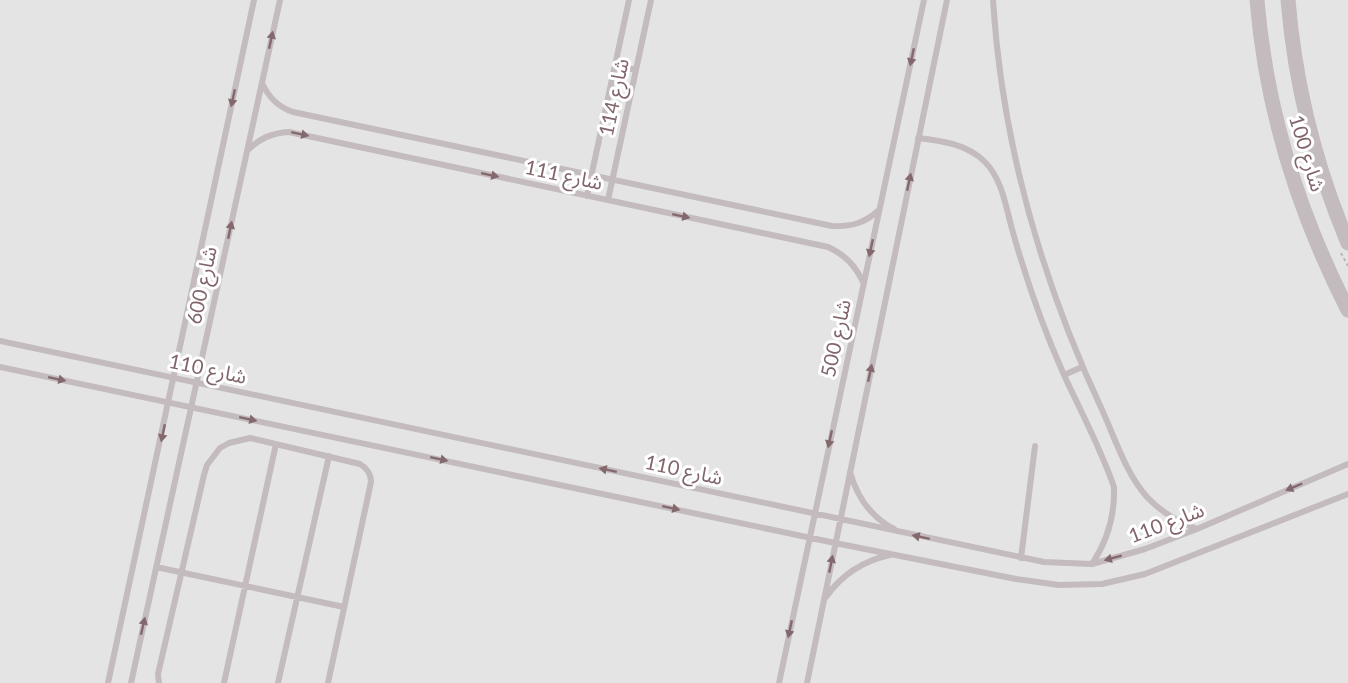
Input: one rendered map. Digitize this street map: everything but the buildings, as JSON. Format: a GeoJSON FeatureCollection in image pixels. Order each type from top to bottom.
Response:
{"type":"FeatureCollection","features":[{"type":"Feature","properties":{"kind":"street","name":"شارع 100"},"geometry":{"type":"LineString","coordinates":[[1257,0],[1266,75],[1286,161],[1316,243],[1348,310]]}},
{"type":"Feature","properties":{"kind":"street","name":"شارع 100"},"geometry":{"type":"LineString","coordinates":[[1288,0],[1305,111],[1321,170],[1348,243]]}},
{"type":"Feature","properties":{"kind":"lane","name":"شارع 600"},"geometry":{"type":"LineString","coordinates":[[108,683],[254,0]]}},
{"type":"Feature","properties":{"kind":"lane","name":"شارع 600"},"geometry":{"type":"LineString","coordinates":[[131,683],[280,0]]}},
{"type":"Feature","properties":{"kind":"lane","name":"شارع 114"},"geometry":{"type":"LineString","coordinates":[[588,196],[629,0]]}},
{"type":"Feature","properties":{"kind":"lane","name":"شارع 114"},"geometry":{"type":"LineString","coordinates":[[608,200],[651,0]]}},
{"type":"Feature","properties":{"kind":"lane","name":"شارع 500"},"geometry":{"type":"LineString","coordinates":[[779,683],[924,0]]}},
{"type":"Feature","properties":{"kind":"lane","name":"شارع 500"},"geometry":{"type":"LineString","coordinates":[[807,683],[947,0]]}},
{"type":"Feature","properties":{"kind":"lane"},"geometry":{"type":"LineString","coordinates":[[993,0],[1001,76],[1020,181],[1038,249],[1082,367],[1128,469],[1141,489],[1166,513],[1197,529]]}},
{"type":"Feature","properties":{"kind":"lane"},"geometry":{"type":"LineString","coordinates":[[615,65],[636,70]]}},
{"type":"Feature","properties":{"kind":"lane","name":"شارع 111"},"geometry":{"type":"LineString","coordinates":[[262,83],[271,99],[293,112],[832,226],[862,222],[879,210]]}},
{"type":"Feature","properties":{"kind":"lane","name":"شارع 111"},"geometry":{"type":"LineString","coordinates":[[247,151],[262,139],[279,132],[289,132],[828,247],[846,257],[853,264],[863,282]]}},
{"type":"Feature","properties":{"kind":"lane"},"geometry":{"type":"LineString","coordinates":[[918,138],[942,141],[966,148],[976,154],[993,172],[999,183],[1035,301],[1064,375],[1114,487],[1115,501],[1110,528],[1092,564]]}},
{"type":"Feature","properties":{"kind":"lane","name":"شارع 110"},"geometry":{"type":"LineString","coordinates":[[0,341],[1021,558],[1068,564],[1092,564],[1145,549],[1348,464]]}},
{"type":"Feature","properties":{"kind":"lane","name":"شارع 110"},"geometry":{"type":"LineString","coordinates":[[0,367],[835,543],[1037,583],[1081,586],[1102,584],[1145,574],[1348,494]]}},
{"type":"Feature","properties":{"kind":"lane"},"geometry":{"type":"LineString","coordinates":[[1064,375],[1082,367]]}},
{"type":"Feature","properties":{"kind":"lane"},"geometry":{"type":"LineString","coordinates":[[159,683],[181,573],[204,476],[212,456],[229,442],[250,438],[363,465],[369,471],[371,478],[328,683]]}},
{"type":"Feature","properties":{"kind":"lane"},"geometry":{"type":"LineString","coordinates":[[224,683],[276,444]]}},
{"type":"Feature","properties":{"kind":"lane"},"geometry":{"type":"LineString","coordinates":[[1021,558],[1035,446]]}},
{"type":"Feature","properties":{"kind":"lane"},"geometry":{"type":"LineString","coordinates":[[278,683],[329,456]]}},
{"type":"Feature","properties":{"kind":"lane"},"geometry":{"type":"LineString","coordinates":[[1340,467],[1348,456]]}},
{"type":"Feature","properties":{"kind":"lane"},"geometry":{"type":"LineString","coordinates":[[850,470],[856,490],[867,508],[882,522],[899,532]]}},
{"type":"Feature","properties":{"kind":"lane"},"geometry":{"type":"LineString","coordinates":[[824,600],[842,578],[853,569],[893,554]]}},
{"type":"Feature","properties":{"kind":"lane"},"geometry":{"type":"LineString","coordinates":[[156,567],[344,607]]}},
{"type":"Feature","properties":{"kind":"shaded area"},"geometry":{"type":"Polygon","coordinates":[[[0,0],[1348,0],[1348,683],[0,683],[0,0]]]}}]}
